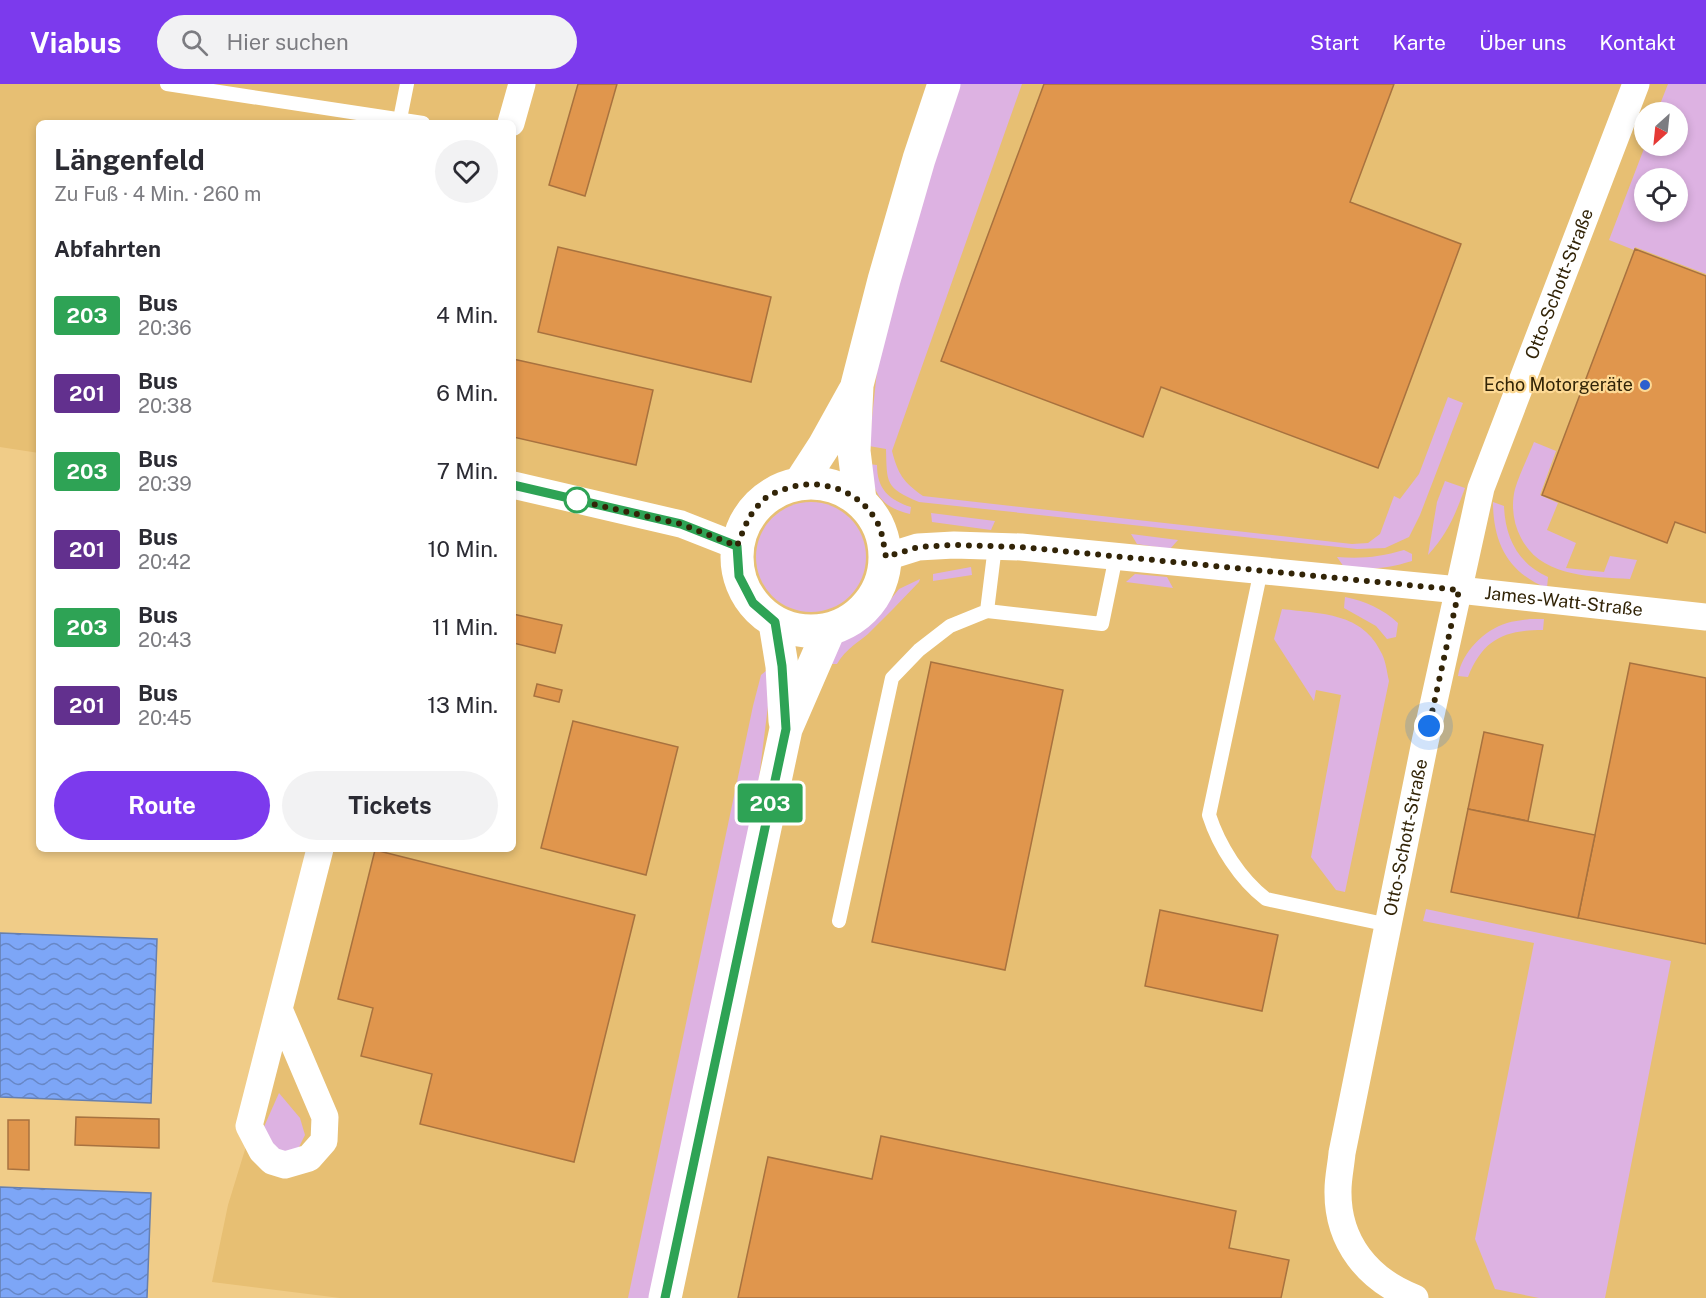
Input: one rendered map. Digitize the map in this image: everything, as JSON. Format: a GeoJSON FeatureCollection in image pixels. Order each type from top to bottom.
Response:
{"type":"FeatureCollection","features":[{"type":"Feature","properties":{"kind":"street"},"geometry":{"type":"LineString","coordinates":[[512,120],[522,84]]}},
{"type":"Feature","properties":{"kind":"street"},"geometry":{"type":"LineString","coordinates":[[860,500],[854,451],[857,385],[887,269],[919,159],[944,84]]}},
{"type":"Feature","properties":{"kind":"street","name":"Otto-Schott-Straße"},"geometry":{"type":"LineString","coordinates":[[1415,1298],[1377,1279],[1358,1258],[1342,1225],[1338,1191],[1342,1153],[1425,742],[1481,488],[1636,84]]}},
{"type":"Feature","properties":{"kind":"street"},"geometry":{"type":"LineString","coordinates":[[800,483],[824,446],[857,385]]}},
{"type":"Feature","properties":{"kind":"street"},"geometry":{"type":"LineString","coordinates":[[800,483],[831,485],[860,500],[879,526],[886,557],[882,582],[870,604],[851,620],[829,630],[804,631],[775,622],[753,603],[739,576],[737,546],[748,517],[770,495],[800,483]]}},
{"type":"Feature","properties":{"kind":"street"},"geometry":{"type":"LineString","coordinates":[[516,486],[681,524],[737,546]]}},
{"type":"Feature","properties":{"kind":"street","name":"James-Watt-Straße"},"geometry":{"type":"LineString","coordinates":[[886,557],[918,547],[995,546],[1459,590],[1706,618]]}},
{"type":"Feature","properties":{"kind":"street"},"geometry":{"type":"LineString","coordinates":[[775,622],[782,666],[786,729]]}},
{"type":"Feature","properties":{"kind":"street"},"geometry":{"type":"LineString","coordinates":[[665,1298],[786,729],[829,630]]}},
{"type":"Feature","properties":{"kind":"street"},"geometry":{"type":"LineString","coordinates":[[279,1009],[325,1117],[324,1141],[309,1158],[285,1165],[272,1161],[262,1151],[249,1126],[319,852]]}},
{"type":"Feature","properties":{"kind":"lane"},"geometry":{"type":"LineString","coordinates":[[167,84],[406,120]]}},
{"type":"Feature","properties":{"kind":"lane"},"geometry":{"type":"LineString","coordinates":[[262,98],[265,84]]}},
{"type":"Feature","properties":{"kind":"lane"},"geometry":{"type":"LineString","coordinates":[[400,119],[407,84]]}},
{"type":"Feature","properties":{"kind":"lane"},"geometry":{"type":"LineString","coordinates":[[987,611],[995,546]]}},
{"type":"Feature","properties":{"kind":"lane"},"geometry":{"type":"LineString","coordinates":[[839,921],[892,678],[919,650],[950,626],[987,611],[1102,624],[1116,556]]}},
{"type":"Feature","properties":{"kind":"lane"},"geometry":{"type":"LineString","coordinates":[[1261,570],[1209,815],[1216,837],[1252,889],[1266,899],[1389,926]]}},
{"type":"Feature","properties":{"kind":"shaded area"},"geometry":{"type":"Polygon","coordinates":[[[0,84],[1706,84],[1706,1298],[340,1298],[212,1282],[228,1205],[252,1127],[321,852],[516,852],[516,120],[36,120],[36,453],[0,447],[0,84]]]}},
{"type":"Feature","properties":{"kind":"shaded area"},"geometry":{"type":"Polygon","coordinates":[[[960,84],[1022,84],[892,451],[902,477],[923,496],[1352,544],[1368,543],[1380,534],[1394,496],[1400,499],[1419,474],[1448,397],[1463,403],[1420,515],[1409,537],[1385,548],[1357,549],[919,502],[894,488],[888,477],[886,449],[869,446],[879,352],[923,180],[960,84]]]}},
{"type":"Feature","properties":{"kind":"shaded area"},"geometry":{"type":"Polygon","coordinates":[[[1668,84],[1706,84],[1706,274],[1635,247],[1634,250],[1609,240],[1634,175],[1634,222],[1688,222],[1688,168],[1637,168],[1641,156],[1688,156],[1688,102],[1661,102],[1668,84]]]}},
{"type":"Feature","properties":{"kind":"shaded area"},"geometry":{"type":"Polygon","coordinates":[[[1534,442],[1556,451],[1540,495],[1558,503],[1547,530],[1576,543],[1566,568],[1604,572],[1610,556],[1637,560],[1630,579],[1584,575],[1554,568],[1541,561],[1530,551],[1516,526],[1513,501],[1517,483],[1534,442]]]}},
{"type":"Feature","properties":{"kind":"shaded area"},"geometry":{"type":"Polygon","coordinates":[[[868,464],[877,465],[882,487],[896,501],[911,507],[910,514],[885,503],[876,491],[868,464]]]}},
{"type":"Feature","properties":{"kind":"shaded area"},"geometry":{"type":"Polygon","coordinates":[[[1445,481],[1465,488],[1450,523],[1428,555],[1437,502],[1445,481]]]}},
{"type":"Feature","properties":{"kind":"shaded area"},"geometry":{"type":"Polygon","coordinates":[[[811,502],[832,506],[850,518],[862,536],[866,557],[862,578],[850,596],[832,608],[811,612],[790,608],[772,596],[760,578],[756,557],[760,536],[772,518],[790,506],[811,502]]]}},
{"type":"Feature","properties":{"kind":"shaded area"},"geometry":{"type":"Polygon","coordinates":[[[1493,502],[1504,506],[1510,539],[1529,565],[1548,577],[1547,588],[1522,574],[1505,554],[1496,530],[1493,502]]]}},
{"type":"Feature","properties":{"kind":"shaded area"},"geometry":{"type":"Polygon","coordinates":[[[931,513],[995,521],[991,530],[932,522],[931,513]]]}},
{"type":"Feature","properties":{"kind":"shaded area"},"geometry":{"type":"Polygon","coordinates":[[[1131,534],[1178,540],[1170,549],[1137,544],[1131,534]]]}},
{"type":"Feature","properties":{"kind":"shaded area"},"geometry":{"type":"Polygon","coordinates":[[[1404,550],[1412,554],[1412,561],[1378,568],[1344,567],[1337,557],[1371,557],[1404,550]]]}},
{"type":"Feature","properties":{"kind":"shaded area"},"geometry":{"type":"Polygon","coordinates":[[[971,567],[972,575],[933,581],[933,574],[971,567]]]}},
{"type":"Feature","properties":{"kind":"shaded area"},"geometry":{"type":"Polygon","coordinates":[[[1135,574],[1167,577],[1173,588],[1126,582],[1135,574]]]}},
{"type":"Feature","properties":{"kind":"shaded area"},"geometry":{"type":"Polygon","coordinates":[[[920,579],[868,634],[848,650],[837,664],[828,664],[842,641],[867,626],[899,589],[920,579]]]}},
{"type":"Feature","properties":{"kind":"shaded area"},"geometry":{"type":"Polygon","coordinates":[[[1345,597],[1373,606],[1392,618],[1398,623],[1396,637],[1387,639],[1376,626],[1344,608],[1345,597]]]}},
{"type":"Feature","properties":{"kind":"shaded area"},"geometry":{"type":"Polygon","coordinates":[[[1282,609],[1326,614],[1364,630],[1374,640],[1382,654],[1389,681],[1345,892],[1336,890],[1311,857],[1341,695],[1316,690],[1314,701],[1274,639],[1282,609]]]}},
{"type":"Feature","properties":{"kind":"shaded area"},"geometry":{"type":"Polygon","coordinates":[[[1530,619],[1544,619],[1543,630],[1517,632],[1496,640],[1480,654],[1468,677],[1458,676],[1464,659],[1482,637],[1498,626],[1530,619]]]}},
{"type":"Feature","properties":{"kind":"shaded area"},"geometry":{"type":"Polygon","coordinates":[[[767,670],[768,706],[758,786],[650,1298],[628,1298],[753,706],[761,675],[767,670]]]}},
{"type":"Feature","properties":{"kind":"shaded area"},"geometry":{"type":"Polygon","coordinates":[[[1426,909],[1671,961],[1605,1298],[1539,1298],[1495,1289],[1475,1239],[1534,943],[1423,921],[1426,909]]]}},
{"type":"Feature","properties":{"kind":"shaded area"},"geometry":{"type":"Polygon","coordinates":[[[279,1093],[300,1118],[305,1135],[298,1149],[287,1153],[276,1151],[263,1129],[279,1093]]]}},
{"type":"Feature","properties":{"kind":"water"},"geometry":{"type":"Polygon","coordinates":[[[0,933],[157,939],[151,1103],[0,1097],[0,933]]]}},
{"type":"Feature","properties":{"kind":"water"},"geometry":{"type":"Polygon","coordinates":[[[0,1187],[151,1193],[147,1298],[0,1298],[0,1187]]]}},
{"type":"Feature","properties":{"kind":"building"},"geometry":{"type":"Polygon","coordinates":[[[578,84],[617,84],[585,196],[549,185],[578,84]]]}},
{"type":"Feature","properties":{"kind":"building"},"geometry":{"type":"Polygon","coordinates":[[[1044,84],[1394,84],[1350,202],[1461,244],[1378,468],[1161,387],[1143,437],[941,361],[1044,84]]]}},
{"type":"Feature","properties":{"kind":"building"},"geometry":{"type":"Polygon","coordinates":[[[558,247],[771,297],[751,382],[538,332],[558,247]]]}},
{"type":"Feature","properties":{"kind":"building","name":"Echo Motorgeräte"},"geometry":{"type":"Polygon","coordinates":[[[1635,249],[1706,276],[1706,533],[1675,522],[1667,543],[1542,495],[1635,249]]]}},
{"type":"Feature","properties":{"kind":"building"},"geometry":{"type":"Polygon","coordinates":[[[516,360],[653,390],[636,465],[516,438],[516,360]]]}},
{"type":"Feature","properties":{"kind":"building"},"geometry":{"type":"Polygon","coordinates":[[[516,615],[562,625],[555,653],[516,644],[516,615]]]}},
{"type":"Feature","properties":{"kind":"building"},"geometry":{"type":"Polygon","coordinates":[[[931,662],[1063,690],[1005,970],[872,942],[931,662]]]}},
{"type":"Feature","properties":{"kind":"building"},"geometry":{"type":"Polygon","coordinates":[[[1630,663],[1706,678],[1706,944],[1578,918],[1630,663]]]}},
{"type":"Feature","properties":{"kind":"building"},"geometry":{"type":"Polygon","coordinates":[[[537,684],[562,690],[559,702],[534,696],[537,684]]]}},
{"type":"Feature","properties":{"kind":"building"},"geometry":{"type":"Polygon","coordinates":[[[573,721],[678,747],[646,875],[541,848],[573,721]]]}},
{"type":"Feature","properties":{"kind":"building"},"geometry":{"type":"Polygon","coordinates":[[[1484,732],[1543,745],[1528,821],[1468,809],[1484,732]]]}},
{"type":"Feature","properties":{"kind":"building"},"geometry":{"type":"Polygon","coordinates":[[[1468,809],[1595,835],[1578,918],[1451,892],[1468,809]]]}},
{"type":"Feature","properties":{"kind":"building"},"geometry":{"type":"Polygon","coordinates":[[[375,852],[383,852],[635,915],[574,1162],[420,1124],[432,1074],[361,1056],[373,1008],[338,999],[375,852]]]}},
{"type":"Feature","properties":{"kind":"building"},"geometry":{"type":"Polygon","coordinates":[[[1160,910],[1278,935],[1262,1011],[1145,986],[1160,910]]]}},
{"type":"Feature","properties":{"kind":"building"},"geometry":{"type":"Polygon","coordinates":[[[76,1117],[159,1119],[159,1148],[75,1145],[76,1117]]]}},
{"type":"Feature","properties":{"kind":"building"},"geometry":{"type":"Polygon","coordinates":[[[8,1120],[29,1120],[29,1170],[8,1169],[8,1120]]]}},
{"type":"Feature","properties":{"kind":"building"},"geometry":{"type":"Polygon","coordinates":[[[881,1136],[1236,1211],[1229,1248],[1289,1260],[1281,1298],[738,1298],[768,1157],[872,1179],[881,1136]]]}},
{"type":"Feature","properties":{"kind":"bus line","name":"203"},"geometry":{"type":"LineString","coordinates":[[516,486],[681,524],[737,546],[739,576],[753,603],[775,622],[782,666],[786,729],[665,1298]]}},
{"type":"Feature","properties":{"kind":"place","name":"Echo Motorgeräte"},"geometry":{"type":"Point","coordinates":[1645,385]}},
{"type":"Feature","properties":{"kind":"route"},"geometry":{"type":"LineString","coordinates":[[577,500],[570,499],[681,524],[737,546],[748,517],[770,495],[800,483],[831,485],[860,500],[870,513],[879,526],[886,557],[918,547],[954,545],[1021,547],[1459,590],[1429,726]]}}]}
